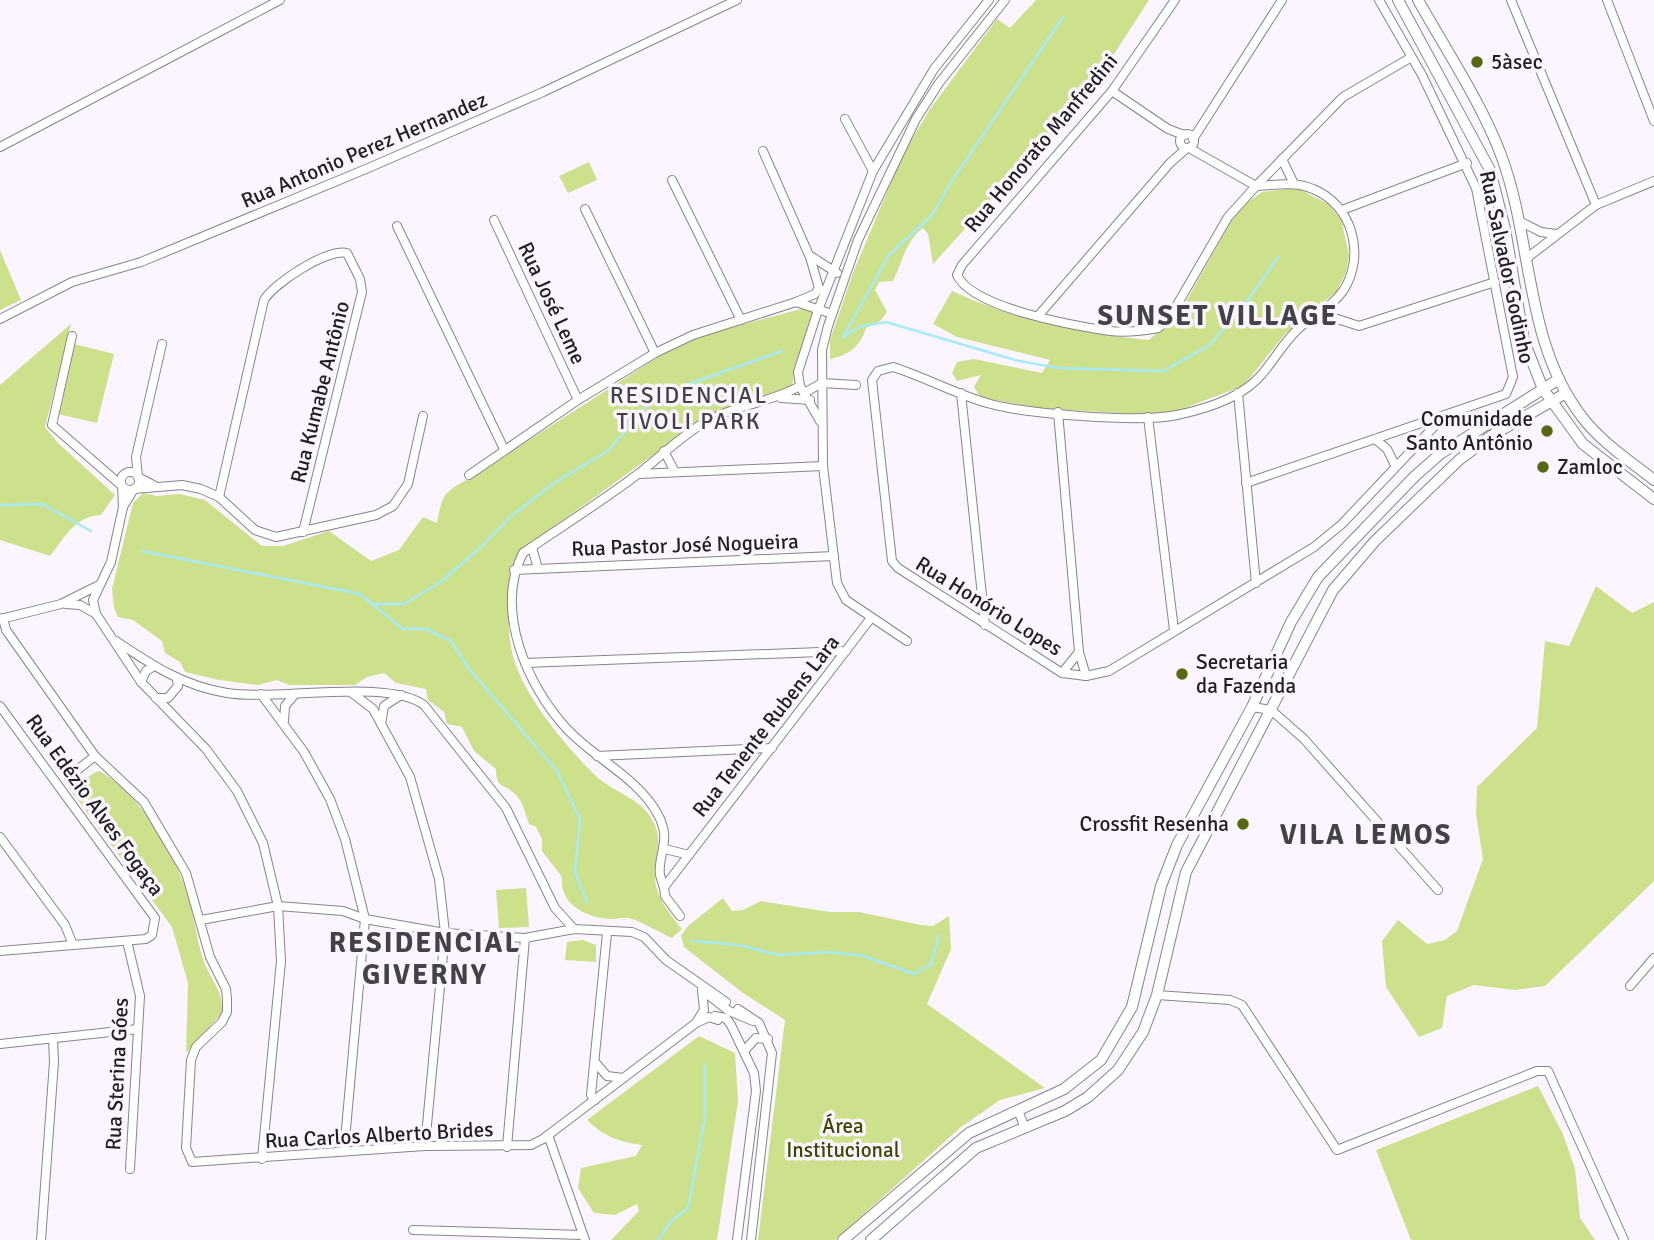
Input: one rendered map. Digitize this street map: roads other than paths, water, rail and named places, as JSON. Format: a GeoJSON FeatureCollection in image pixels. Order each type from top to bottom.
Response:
{"type":"FeatureCollection","features":[{"type":"Feature","properties":{"kind":"main road"},"geometry":{"type":"LineString","coordinates":[[1398,0],[1490,170],[1505,229],[1530,362],[1530,389],[1520,403]]}},
{"type":"Feature","properties":{"kind":"main road"},"geometry":{"type":"LineString","coordinates":[[1418,0],[1501,153],[1519,221],[1539,323],[1559,379],[1583,418],[1601,438],[1654,480]]}},
{"type":"Feature","properties":{"kind":"main road"},"geometry":{"type":"LineString","coordinates":[[1530,362],[1550,403],[1583,444],[1654,499]]}},
{"type":"Feature","properties":{"kind":"main road"},"geometry":{"type":"LineString","coordinates":[[843,1240],[946,1149],[969,1133],[1065,1089],[1101,1060],[1132,1007],[1161,887],[1177,845],[1252,707],[1291,622],[1318,577],[1414,477],[1440,454],[1559,379]]}},
{"type":"Feature","properties":{"kind":"main road"},"geometry":{"type":"LineString","coordinates":[[871,1240],[976,1147],[1077,1104],[1118,1070],[1143,1032],[1157,995],[1186,872],[1271,710],[1315,619],[1333,590],[1361,557],[1459,460],[1491,436],[1566,393]]}},
{"type":"Feature","properties":{"kind":"main road"},"geometry":{"type":"LineString","coordinates":[[1142,972],[1163,975]]}},
{"type":"Feature","properties":{"kind":"street"},"geometry":{"type":"LineString","coordinates":[[0,147],[280,0]]}},
{"type":"Feature","properties":{"kind":"street","name":"Rua Antonio Perez Hernandez"},"geometry":{"type":"LineString","coordinates":[[0,319],[72,282],[166,253],[378,164],[543,92],[737,0]]}},
{"type":"Feature","properties":{"kind":"street"},"geometry":{"type":"LineString","coordinates":[[822,425],[805,393],[798,372],[817,310],[873,171],[934,69],[989,0]]}},
{"type":"Feature","properties":{"kind":"street"},"geometry":{"type":"LineString","coordinates":[[907,641],[846,600],[837,583],[823,466],[822,349],[844,278],[916,119],[939,83],[1005,0]]}},
{"type":"Feature","properties":{"kind":"street","name":"Rua Honorato Manfredini"},"geometry":{"type":"LineString","coordinates":[[1038,316],[970,291],[957,275],[962,265],[1020,195],[1112,90],[1175,0]]}},
{"type":"Feature","properties":{"kind":"street"},"geometry":{"type":"LineString","coordinates":[[1282,0],[1187,142],[1038,316],[1111,331],[1158,328],[1170,317],[1228,217],[1256,186],[1343,97],[1410,58]]}},
{"type":"Feature","properties":{"kind":"street","name":"Rua Salvador Godinho"},"geometry":{"type":"LineString","coordinates":[[1380,0],[1467,163],[1476,188],[1513,377],[1506,394],[1445,415]]}},
{"type":"Feature","properties":{"kind":"street"},"geometry":{"type":"LineString","coordinates":[[1511,0],[1596,205]]}},
{"type":"Feature","properties":{"kind":"street"},"geometry":{"type":"LineString","coordinates":[[1607,0],[1654,121]]}},
{"type":"Feature","properties":{"kind":"street"},"geometry":{"type":"LineString","coordinates":[[985,625],[961,393],[1012,409],[1148,417],[1176,415],[1237,393],[1261,375],[1299,328],[1343,290],[1352,272],[1355,248],[1351,228],[1342,210],[1314,189],[1294,184],[1256,186],[1112,90]]}},
{"type":"Feature","properties":{"kind":"street"},"geometry":{"type":"LineString","coordinates":[[845,119],[873,171]]}},
{"type":"Feature","properties":{"kind":"street"},"geometry":{"type":"LineString","coordinates":[[470,475],[578,400],[655,353],[693,335],[815,294],[819,288],[809,255],[763,151]]}},
{"type":"Feature","properties":{"kind":"street"},"geometry":{"type":"LineString","coordinates":[[1282,159],[1294,184]]}},
{"type":"Feature","properties":{"kind":"street"},"geometry":{"type":"LineString","coordinates":[[1342,210],[1467,163]]}},
{"type":"Feature","properties":{"kind":"street"},"geometry":{"type":"LineString","coordinates":[[672,180],[741,320]]}},
{"type":"Feature","properties":{"kind":"street"},"geometry":{"type":"LineString","coordinates":[[1527,258],[1556,233],[1596,205],[1654,181]]}},
{"type":"Feature","properties":{"kind":"street"},"geometry":{"type":"LineString","coordinates":[[585,209],[655,353]]}},
{"type":"Feature","properties":{"kind":"street","name":"Rua José Leme"},"geometry":{"type":"LineString","coordinates":[[494,220],[578,400]]}},
{"type":"Feature","properties":{"kind":"street"},"geometry":{"type":"LineString","coordinates":[[1519,221],[1541,232],[1556,233]]}},
{"type":"Feature","properties":{"kind":"street"},"geometry":{"type":"LineString","coordinates":[[397,226],[504,449]]}},
{"type":"Feature","properties":{"kind":"street","name":"Rua Kumabe Antônio"},"geometry":{"type":"LineString","coordinates":[[219,497],[264,300],[272,290],[324,255],[342,252],[349,256],[360,279],[362,292],[303,532]]}},
{"type":"Feature","properties":{"kind":"street"},"geometry":{"type":"LineString","coordinates":[[809,255],[844,278]]}},
{"type":"Feature","properties":{"kind":"street"},"geometry":{"type":"LineString","coordinates":[[1319,313],[1359,326],[1495,282]]}},
{"type":"Feature","properties":{"kind":"street"},"geometry":{"type":"LineString","coordinates":[[796,302],[832,314]]}},
{"type":"Feature","properties":{"kind":"street"},"geometry":{"type":"LineString","coordinates":[[72,336],[52,425],[122,486],[134,489],[182,485],[219,497],[246,523],[265,535],[276,537],[376,515],[399,499],[408,484],[423,416]]}},
{"type":"Feature","properties":{"kind":"street"},"geometry":{"type":"LineString","coordinates":[[93,600],[111,562],[124,507],[139,484],[136,457],[162,344]]}},
{"type":"Feature","properties":{"kind":"street","name":"Rua Honório Lopes"},"geometry":{"type":"LineString","coordinates":[[961,393],[893,367],[878,371],[872,380],[892,561],[898,569],[1062,673],[1086,676]]}},
{"type":"Feature","properties":{"kind":"street"},"geometry":{"type":"LineString","coordinates":[[680,916],[665,896],[665,886],[660,875],[665,849],[658,814],[645,796],[567,729],[546,703],[526,663],[514,631],[514,570],[523,553],[638,474],[664,451],[706,421],[743,405],[805,393],[821,383],[856,385]]}},
{"type":"Feature","properties":{"kind":"street"},"geometry":{"type":"LineString","coordinates":[[778,398],[805,393]]}},
{"type":"Feature","properties":{"kind":"street"},"geometry":{"type":"LineString","coordinates":[[1237,393],[1256,583]]}},
{"type":"Feature","properties":{"kind":"street"},"geometry":{"type":"LineString","coordinates":[[1058,412],[1079,652],[1086,676],[1109,671],[1314,547],[1342,524],[1445,415]]}},
{"type":"Feature","properties":{"kind":"street"},"geometry":{"type":"LineString","coordinates":[[1246,483],[1445,415]]}},
{"type":"Feature","properties":{"kind":"street"},"geometry":{"type":"LineString","coordinates":[[1148,417],[1174,630]]}},
{"type":"Feature","properties":{"kind":"street"},"geometry":{"type":"LineString","coordinates":[[1375,439],[1387,449],[1395,465]]}},
{"type":"Feature","properties":{"kind":"street"},"geometry":{"type":"LineString","coordinates":[[664,451],[675,472]]}},
{"type":"Feature","properties":{"kind":"street"},"geometry":{"type":"LineString","coordinates":[[124,507],[121,481],[136,457]]}},
{"type":"Feature","properties":{"kind":"street"},"geometry":{"type":"LineString","coordinates":[[638,474],[823,466]]}},
{"type":"Feature","properties":{"kind":"street"},"geometry":{"type":"LineString","coordinates":[[104,471],[133,472],[157,486]]}},
{"type":"Feature","properties":{"kind":"street","name":"Rua Kumabe Antônio"},"geometry":{"type":"LineString","coordinates":[[310,504],[315,517],[328,524]]}},
{"type":"Feature","properties":{"kind":"street"},"geometry":{"type":"LineString","coordinates":[[532,547],[538,569]]}},
{"type":"Feature","properties":{"kind":"street","name":"Rua Pastor José Nogueira"},"geometry":{"type":"LineString","coordinates":[[514,570],[834,556]]}},
{"type":"Feature","properties":{"kind":"street"},"geometry":{"type":"LineString","coordinates":[[102,581],[85,594],[61,604],[2,619],[6,631],[95,756],[130,788],[154,816],[186,873],[201,920],[278,906],[342,911],[365,919],[445,933],[526,938],[574,929],[607,933],[632,932],[644,937],[666,960],[722,999]]}},
{"type":"Feature","properties":{"kind":"street"},"geometry":{"type":"LineString","coordinates":[[85,594],[91,594],[96,614],[141,682],[206,749],[237,791],[263,843],[278,906],[281,961],[262,1158]]}},
{"type":"Feature","properties":{"kind":"street"},"geometry":{"type":"LineString","coordinates":[[61,604],[80,605],[96,614]]}},
{"type":"Feature","properties":{"kind":"street","name":"Rua Tenente Rubens Lara"},"geometry":{"type":"LineString","coordinates":[[665,886],[872,618]]}},
{"type":"Feature","properties":{"kind":"street"},"geometry":{"type":"LineString","coordinates":[[113,639],[177,680],[230,694],[401,695],[424,705],[506,808],[555,908],[574,929]]}},
{"type":"Feature","properties":{"kind":"street"},"geometry":{"type":"LineString","coordinates":[[526,663],[846,651]]}},
{"type":"Feature","properties":{"kind":"street"},"geometry":{"type":"LineString","coordinates":[[1062,673],[1079,652]]}},
{"type":"Feature","properties":{"kind":"street"},"geometry":{"type":"LineString","coordinates":[[141,682],[146,671],[154,666]]}},
{"type":"Feature","properties":{"kind":"street"},"geometry":{"type":"LineString","coordinates":[[153,697],[168,698],[176,691],[177,680]]}},
{"type":"Feature","properties":{"kind":"street"},"geometry":{"type":"LineString","coordinates":[[352,693],[368,702],[410,777],[439,879],[445,933],[425,1146]]}},
{"type":"Feature","properties":{"kind":"street"},"geometry":{"type":"LineString","coordinates":[[261,694],[285,724],[330,799],[345,839],[365,919],[344,1151]]}},
{"type":"Feature","properties":{"kind":"street"},"geometry":{"type":"LineString","coordinates":[[285,724],[285,706],[295,694]]}},
{"type":"Feature","properties":{"kind":"street"},"geometry":{"type":"LineString","coordinates":[[382,724],[384,706],[401,695]]}},
{"type":"Feature","properties":{"kind":"street","name":"Rua Edézio Alves Fogaça"},"geometry":{"type":"LineString","coordinates":[[0,706],[155,918],[152,935],[146,939],[127,941]]}},
{"type":"Feature","properties":{"kind":"street"},"geometry":{"type":"LineString","coordinates":[[1252,707],[1271,710],[1327,764],[1438,891]]}},
{"type":"Feature","properties":{"kind":"street"},"geometry":{"type":"LineString","coordinates":[[597,756],[772,748]]}},
{"type":"Feature","properties":{"kind":"street"},"geometry":{"type":"LineString","coordinates":[[71,775],[95,756]]}},
{"type":"Feature","properties":{"kind":"street"},"geometry":{"type":"LineString","coordinates":[[0,837],[65,925],[72,945]]}},
{"type":"Feature","properties":{"kind":"street"},"geometry":{"type":"LineString","coordinates":[[665,849],[689,855]]}},
{"type":"Feature","properties":{"kind":"street","name":"Rua Carlos Alberto Brides"},"geometry":{"type":"LineString","coordinates":[[201,920],[210,957],[226,989],[227,1012],[213,1033],[196,1047],[191,1060],[186,1148],[192,1162],[425,1146],[531,1145],[706,1020]]}},
{"type":"Feature","properties":{"kind":"street"},"geometry":{"type":"LineString","coordinates":[[595,1100],[591,1095],[607,933]]}},
{"type":"Feature","properties":{"kind":"street"},"geometry":{"type":"LineString","coordinates":[[507,1147],[526,938]]}},
{"type":"Feature","properties":{"kind":"street"},"geometry":{"type":"LineString","coordinates":[[0,951],[127,941]]}},
{"type":"Feature","properties":{"kind":"street","name":"Rua Sterina Góes"},"geometry":{"type":"LineString","coordinates":[[127,941],[140,996],[130,1168]]}},
{"type":"Feature","properties":{"kind":"street"},"geometry":{"type":"LineString","coordinates":[[1630,986],[1654,958]]}},
{"type":"Feature","properties":{"kind":"street"},"geometry":{"type":"LineString","coordinates":[[685,972],[729,1011],[759,1023]]}},
{"type":"Feature","properties":{"kind":"street"},"geometry":{"type":"LineString","coordinates":[[702,989],[706,1020],[726,1018],[754,1073],[756,1091],[737,1240]]}},
{"type":"Feature","properties":{"kind":"street"},"geometry":{"type":"LineString","coordinates":[[1157,995],[1230,1000],[1242,1005],[1337,1150],[1459,1100],[1537,1072],[1548,1071],[1623,1240]]}},
{"type":"Feature","properties":{"kind":"street"},"geometry":{"type":"LineString","coordinates":[[738,1009],[759,1023],[768,1039],[772,1058],[751,1240]]}},
{"type":"Feature","properties":{"kind":"street"},"geometry":{"type":"LineString","coordinates":[[728,1027],[735,1034]]}},
{"type":"Feature","properties":{"kind":"street"},"geometry":{"type":"LineString","coordinates":[[0,1044],[138,1029]]}},
{"type":"Feature","properties":{"kind":"street"},"geometry":{"type":"LineString","coordinates":[[41,1240],[54,1062],[53,1038]]}},
{"type":"Feature","properties":{"kind":"street"},"geometry":{"type":"LineString","coordinates":[[744,1051],[756,1038],[768,1039]]}},
{"type":"Feature","properties":{"kind":"street"},"geometry":{"type":"LineString","coordinates":[[595,1062],[607,1076],[623,1078]]}},
{"type":"Feature","properties":{"kind":"street"},"geometry":{"type":"LineString","coordinates":[[1018,1110],[1024,1126]]}},
{"type":"Feature","properties":{"kind":"street"},"geometry":{"type":"LineString","coordinates":[[412,1230],[584,1237],[548,1135]]}},
{"type":"Feature","properties":{"kind":"waterway"},"geometry":{"type":"LineString","coordinates":[[844,335],[889,255],[933,214],[951,182],[1063,17]]}},
{"type":"Feature","properties":{"kind":"waterway"},"geometry":{"type":"LineString","coordinates":[[842,338],[859,327],[886,322],[1015,360],[1058,368],[1163,371],[1210,345],[1252,295],[1278,257]]}},
{"type":"Feature","properties":{"kind":"waterway"},"geometry":{"type":"LineString","coordinates":[[372,604],[404,604],[442,581],[509,518],[551,485],[609,450],[646,407],[686,385],[782,351]]}},
{"type":"Feature","properties":{"kind":"waterway"},"geometry":{"type":"LineString","coordinates":[[0,505],[42,504],[91,531]]}},
{"type":"Feature","properties":{"kind":"waterway"},"geometry":{"type":"LineString","coordinates":[[142,551],[360,594],[403,629],[426,629],[451,641],[469,669],[557,771],[580,819],[575,872],[587,903]]}},
{"type":"Feature","properties":{"kind":"waterway"},"geometry":{"type":"LineString","coordinates":[[692,941],[739,945],[778,955],[827,952],[860,955],[914,974],[931,964],[939,935]]}},
{"type":"Feature","properties":{"kind":"waterway"},"geometry":{"type":"LineString","coordinates":[[658,1240],[671,1221],[688,1208],[705,1117],[705,1064]]}},
{"type":"Feature","properties":{"kind":"place","name":"5àsec"},"geometry":{"type":"Point","coordinates":[1477,62]}},
{"type":"Feature","properties":{"kind":"place","name":"Comunidade Santo Antônio"},"geometry":{"type":"Point","coordinates":[1547,431]}},
{"type":"Feature","properties":{"kind":"place","name":"Zamloc"},"geometry":{"type":"Point","coordinates":[1543,467]}},
{"type":"Feature","properties":{"kind":"place","name":"Secretaria da Fazenda"},"geometry":{"type":"Point","coordinates":[1182,674]}},
{"type":"Feature","properties":{"kind":"place","name":"Crossfit Resenha"},"geometry":{"type":"Point","coordinates":[1243,824]}},
{"type":"Feature","properties":{"kind":"district","name":"SUNSET VILLAGE"},"geometry":{"type":"Point","coordinates":[1218,316]}},
{"type":"Feature","properties":{"kind":"district","name":"RESIDENCIAL TIVOLI PARK"},"geometry":{"type":"Point","coordinates":[689,408]}},
{"type":"Feature","properties":{"kind":"district","name":"VILA LEMOS"},"geometry":{"type":"Point","coordinates":[1366,835]}},
{"type":"Feature","properties":{"kind":"district","name":"RESIDENCIAL GIVERNY"},"geometry":{"type":"Point","coordinates":[425,959]}},
{"type":"Feature","properties":{"kind":"park label","name":"Área Institucional"},"geometry":{"type":"Point","coordinates":[843,1138]}}]}
